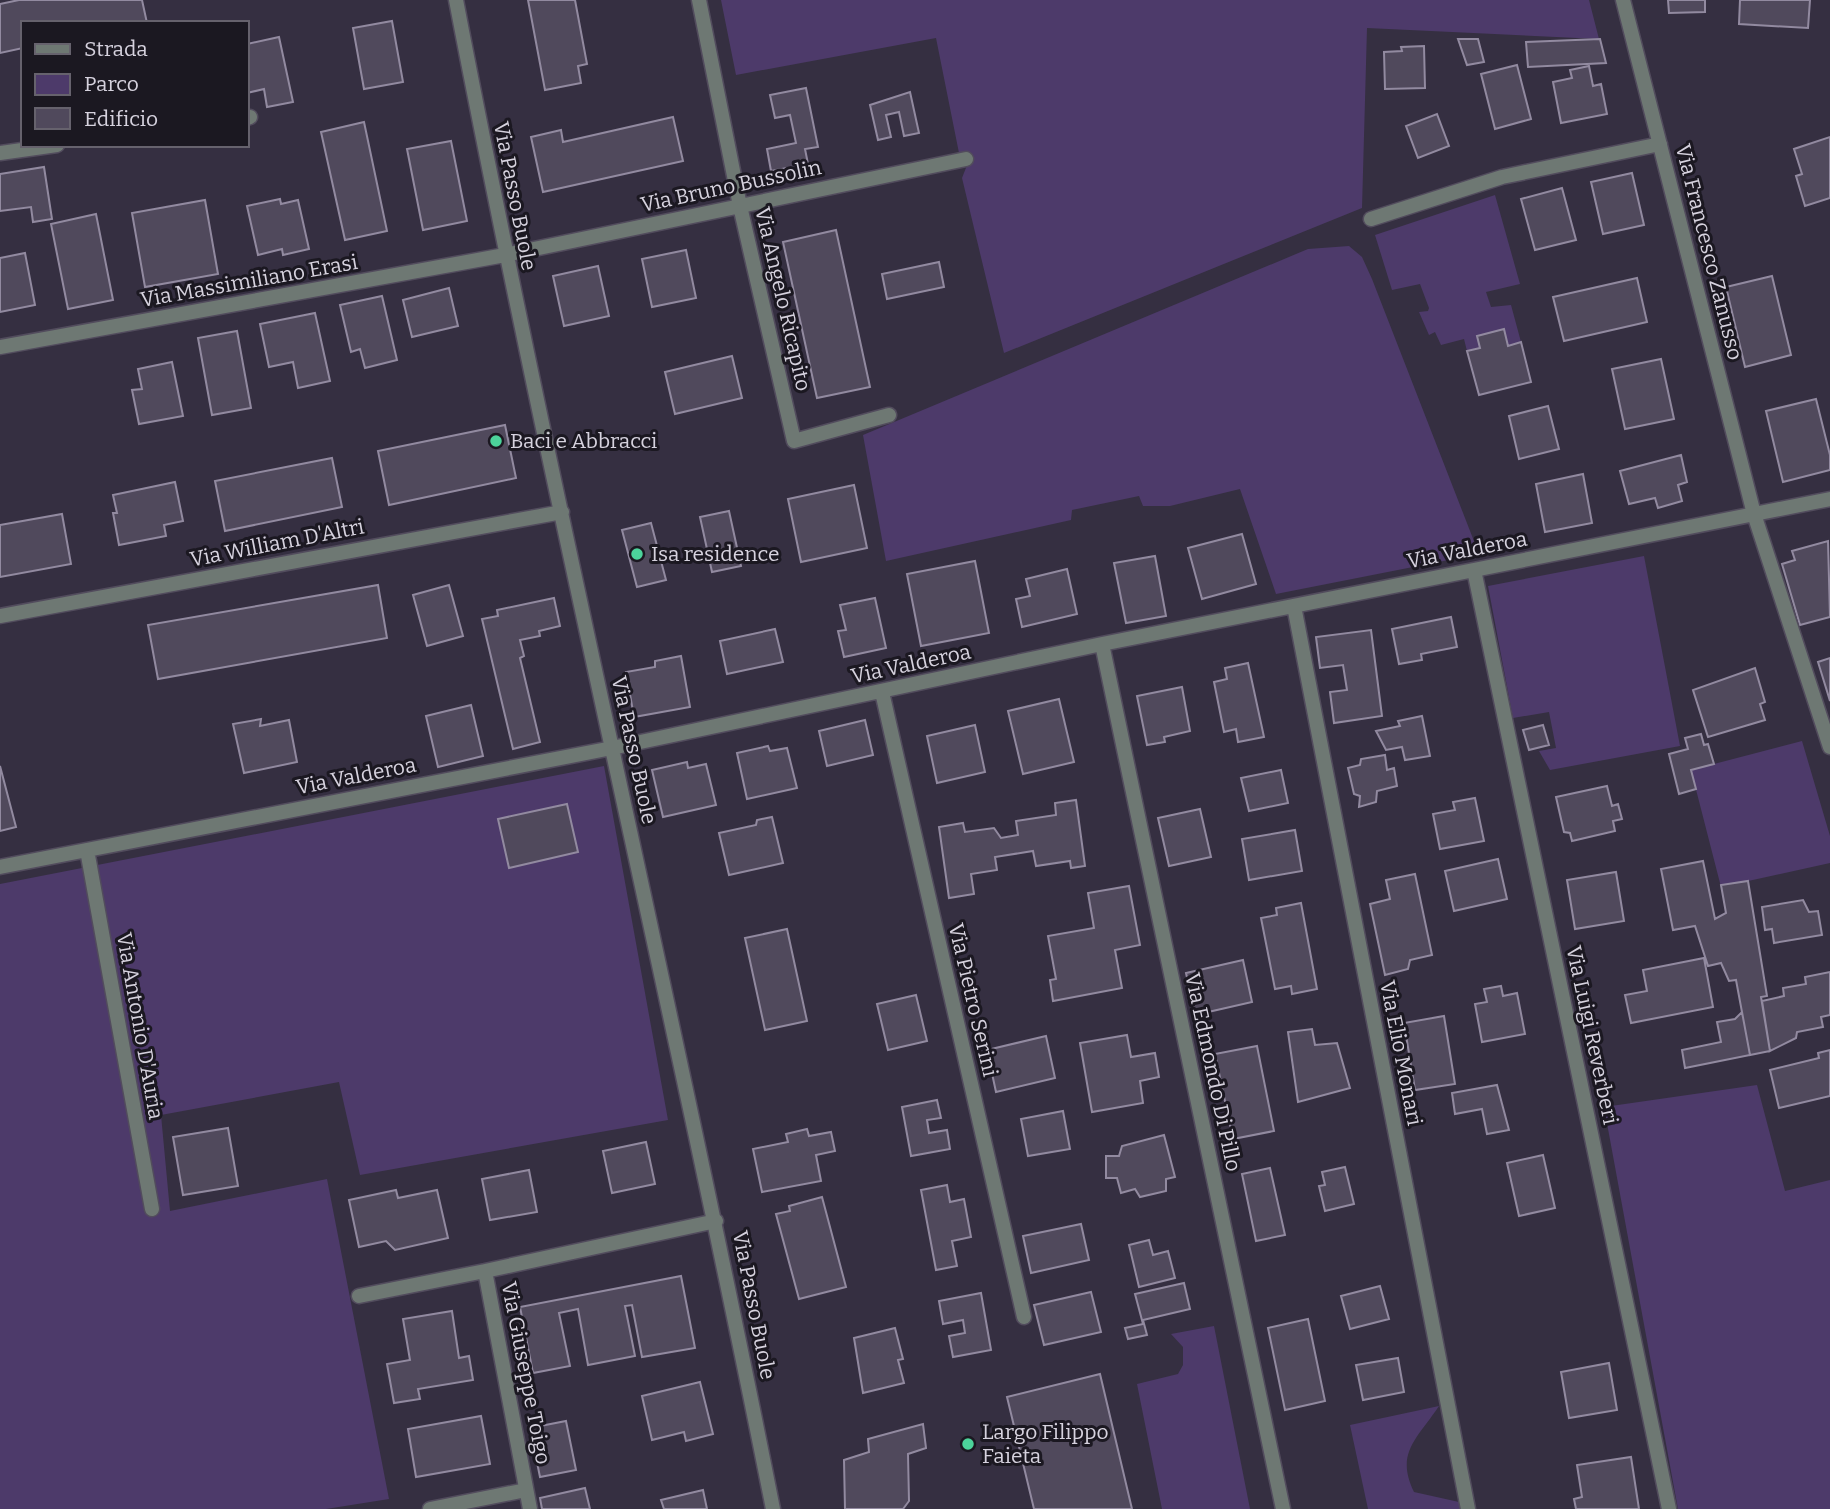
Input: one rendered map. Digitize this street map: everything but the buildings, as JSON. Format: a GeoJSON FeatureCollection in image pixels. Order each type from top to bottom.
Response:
{"type":"FeatureCollection","features":[{"type":"Feature","properties":{"kind":"street","name":"Via Passo Buole"},"geometry":{"type":"LineString","coordinates":[[456,0],[505,255],[716,1221],[773,1509]]}},
{"type":"Feature","properties":{"kind":"street","name":"Via Angelo Ricapito"},"geometry":{"type":"LineString","coordinates":[[699,0],[740,206],[794,441],[889,415]]}},
{"type":"Feature","properties":{"kind":"street","name":"Via Francesco Zanusso"},"geometry":{"type":"LineString","coordinates":[[1623,0],[1754,514],[1830,747]]}},
{"type":"Feature","properties":{"kind":"street"},"geometry":{"type":"LineString","coordinates":[[1371,219],[1502,177],[1660,144]]}},
{"type":"Feature","properties":{"kind":"street"},"geometry":{"type":"LineString","coordinates":[[0,153],[43,147]]}},
{"type":"Feature","properties":{"kind":"street","name":"Via Bruno Bussolin"},"geometry":{"type":"LineString","coordinates":[[505,255],[966,159]]}},
{"type":"Feature","properties":{"kind":"street","name":"Via Massimiliano Erasi"},"geometry":{"type":"LineString","coordinates":[[0,347],[505,255]]}},
{"type":"Feature","properties":{"kind":"street","name":"Via Valderoa"},"geometry":{"type":"LineString","coordinates":[[0,867],[612,748],[1102,643],[1830,499]]}},
{"type":"Feature","properties":{"kind":"street","name":"Via William D'Altri"},"geometry":{"type":"LineString","coordinates":[[0,616],[562,512]]}},
{"type":"Feature","properties":{"kind":"street","name":"Via Luigi Reverberi"},"geometry":{"type":"LineString","coordinates":[[1474,570],[1669,1509]]}},
{"type":"Feature","properties":{"kind":"street","name":"Via Elio Monari"},"geometry":{"type":"LineString","coordinates":[[1294,606],[1468,1509]]}},
{"type":"Feature","properties":{"kind":"street","name":"Via Edmondo Di Pillo"},"geometry":{"type":"LineString","coordinates":[[1102,643],[1283,1509]]}},
{"type":"Feature","properties":{"kind":"street","name":"Via Pietro Serini"},"geometry":{"type":"LineString","coordinates":[[882,692],[1024,1317]]}},
{"type":"Feature","properties":{"kind":"street","name":"Via Antonio D'Auria"},"geometry":{"type":"LineString","coordinates":[[87,850],[152,1209]]}},
{"type":"Feature","properties":{"kind":"street","name":"Via Giuseppe Toigo"},"geometry":{"type":"LineString","coordinates":[[530,1509],[485,1271],[716,1221]]}},
{"type":"Feature","properties":{"kind":"street"},"geometry":{"type":"LineString","coordinates":[[359,1296],[485,1271]]}},
{"type":"Feature","properties":{"kind":"street"},"geometry":{"type":"LineString","coordinates":[[430,1509],[526,1490]]}},
{"type":"Feature","properties":{"kind":"green space"},"geometry":{"type":"Polygon","coordinates":[[[721,0],[1589,0],[1599,39],[1367,28],[1362,208],[1004,353],[962,178],[971,155],[959,153],[936,38],[736,75],[721,0]]]}},
{"type":"Feature","properties":{"kind":"green space"},"geometry":{"type":"Polygon","coordinates":[[[1495,195],[1520,284],[1486,292],[1491,307],[1511,305],[1521,342],[1508,346],[1504,330],[1477,336],[1480,348],[1467,351],[1464,339],[1441,345],[1435,332],[1429,335],[1419,312],[1428,311],[1429,308],[1420,284],[1392,290],[1375,235],[1495,195]]]}},
{"type":"Feature","properties":{"kind":"green space"},"geometry":{"type":"Polygon","coordinates":[[[1349,246],[1362,257],[1372,279],[1479,554],[1276,594],[1240,489],[1170,506],[1143,506],[1139,496],[1072,510],[1071,520],[886,561],[863,435],[1308,249],[1349,246]]]}},
{"type":"Feature","properties":{"kind":"green space"},"geometry":{"type":"Polygon","coordinates":[[[1644,556],[1680,746],[1550,770],[1539,751],[1556,748],[1549,712],[1513,718],[1488,586],[1644,556]]]}},
{"type":"Feature","properties":{"kind":"green space"},"geometry":{"type":"Polygon","coordinates":[[[1802,741],[1830,836],[1830,863],[1721,887],[1691,770],[1802,741]]]}},
{"type":"Feature","properties":{"kind":"green space"},"geometry":{"type":"Polygon","coordinates":[[[604,766],[668,1120],[360,1175],[339,1082],[161,1115],[170,1211],[327,1179],[389,1499],[326,1509],[0,1509],[0,884],[604,766]]]}},
{"type":"Feature","properties":{"kind":"green space"},"geometry":{"type":"Polygon","coordinates":[[[1757,1085],[1785,1191],[1830,1180],[1830,1509],[1678,1509],[1604,1107],[1757,1085]]]}},
{"type":"Feature","properties":{"kind":"green space"},"geometry":{"type":"Polygon","coordinates":[[[1214,1326],[1250,1509],[1162,1509],[1137,1384],[1178,1374],[1183,1365],[1183,1347],[1171,1334],[1214,1326]]]}},
{"type":"Feature","properties":{"kind":"green space"},"geometry":{"type":"Polygon","coordinates":[[[1439,1406],[1411,1447],[1407,1467],[1409,1478],[1414,1492],[1459,1502],[1460,1509],[1368,1509],[1350,1425],[1439,1406]]]}},
{"type":"Feature","properties":{"kind":"place","name":"Baci e Abbracci"},"geometry":{"type":"Point","coordinates":[496,441]}},
{"type":"Feature","properties":{"kind":"place","name":"Isa residence"},"geometry":{"type":"Point","coordinates":[637,554]}},
{"type":"Feature","properties":{"kind":"place","name":"Largo Filippo Faieta"},"geometry":{"type":"Point","coordinates":[968,1444]}}]}
